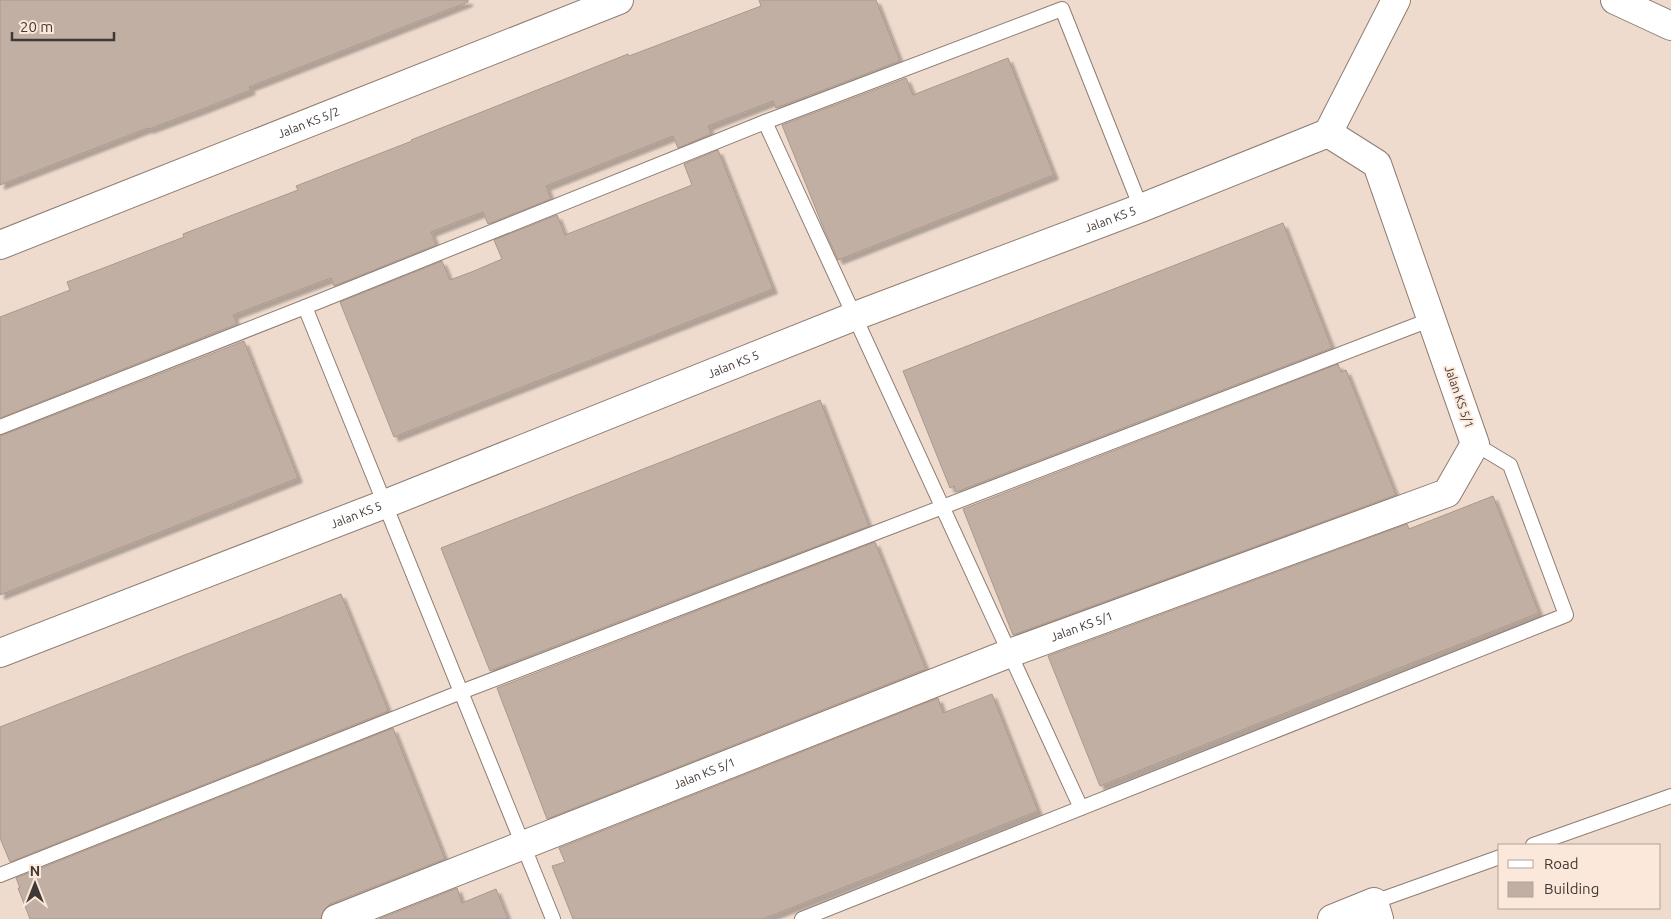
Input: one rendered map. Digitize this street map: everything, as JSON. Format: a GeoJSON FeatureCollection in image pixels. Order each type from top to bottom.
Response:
{"type":"FeatureCollection","features":[{"type":"Feature","properties":{"kind":"street","name":"Jalan KS 5/2"},"geometry":{"type":"LineString","coordinates":[[0,245],[619,0]]}},
{"type":"Feature","properties":{"kind":"street"},"geometry":{"type":"LineString","coordinates":[[1328,133],[1396,0]]}},
{"type":"Feature","properties":{"kind":"street"},"geometry":{"type":"LineString","coordinates":[[1615,0],[1671,26]]}},
{"type":"Feature","properties":{"kind":"street","name":"Jalan KS 5"},"geometry":{"type":"LineString","coordinates":[[0,653],[385,504],[855,316],[1141,208],[1328,133]]}},
{"type":"Feature","properties":{"kind":"street","name":"Jalan KS 5/1"},"geometry":{"type":"LineString","coordinates":[[336,919],[1010,653],[1447,493],[1475,444],[1377,164],[1328,133]]}},
{"type":"Feature","properties":{"kind":"street"},"geometry":{"type":"LineString","coordinates":[[1332,919],[1376,910]]}},
{"type":"Feature","properties":{"kind":"lane"},"geometry":{"type":"LineString","coordinates":[[0,427],[765,122],[1062,9],[1141,208]]}},
{"type":"Feature","properties":{"kind":"lane"},"geometry":{"type":"LineString","coordinates":[[765,122],[1081,808]]}},
{"type":"Feature","properties":{"kind":"lane"},"geometry":{"type":"LineString","coordinates":[[305,307],[553,919]]}},
{"type":"Feature","properties":{"kind":"lane"},"geometry":{"type":"LineString","coordinates":[[0,875],[461,692],[1432,319]]}},
{"type":"Feature","properties":{"kind":"lane"},"geometry":{"type":"LineString","coordinates":[[802,919],[1566,615],[1510,465],[1475,444]]}},
{"type":"Feature","properties":{"kind":"lane"},"geometry":{"type":"LineString","coordinates":[[1536,844],[1671,796]]}},
{"type":"Feature","properties":{"kind":"lane"},"geometry":{"type":"LineString","coordinates":[[1376,910],[1498,858]]}},
{"type":"Feature","properties":{"kind":"building"},"geometry":{"type":"Polygon","coordinates":[[[0,0],[468,0],[468,2],[249,87],[251,90],[200,110],[0,185],[0,0]]]}},
{"type":"Feature","properties":{"kind":"building"},"geometry":{"type":"Polygon","coordinates":[[[759,0],[876,0],[900,61],[776,108],[773,101],[708,126],[711,134],[678,148],[673,136],[546,186],[551,199],[488,224],[483,212],[431,232],[436,245],[334,286],[331,278],[233,315],[237,324],[0,418],[0,317],[70,290],[67,282],[184,237],[183,234],[298,190],[296,186],[628,54],[629,56],[761,6],[759,0]]]}},
{"type":"Feature","properties":{"kind":"building"},"geometry":{"type":"Polygon","coordinates":[[[1008,58],[1054,175],[838,260],[782,125],[906,78],[913,95],[1008,58]]]}},
{"type":"Feature","properties":{"kind":"building"},"geometry":{"type":"Polygon","coordinates":[[[718,150],[773,289],[394,437],[340,302],[442,261],[450,280],[474,271],[502,259],[494,240],[557,215],[565,235],[692,185],[684,164],[718,150]]]}},
{"type":"Feature","properties":{"kind":"building"},"geometry":{"type":"Polygon","coordinates":[[[1283,223],[1332,348],[956,492],[954,486],[950,488],[903,371],[1283,223]]]}},
{"type":"Feature","properties":{"kind":"building"},"geometry":{"type":"Polygon","coordinates":[[[244,341],[298,478],[0,595],[0,436],[244,341]]]}},
{"type":"Feature","properties":{"kind":"building"},"geometry":{"type":"Polygon","coordinates":[[[1338,364],[1341,372],[1346,370],[1396,495],[1013,635],[963,509],[1338,364]]]}},
{"type":"Feature","properties":{"kind":"building"},"geometry":{"type":"Polygon","coordinates":[[[820,400],[869,526],[490,671],[441,548],[820,400]]]}},
{"type":"Feature","properties":{"kind":"building"},"geometry":{"type":"Polygon","coordinates":[[[1493,496],[1539,613],[1100,786],[1048,656],[1407,524],[1409,529],[1493,496]]]}},
{"type":"Feature","properties":{"kind":"building"},"geometry":{"type":"Polygon","coordinates":[[[875,542],[926,669],[547,819],[497,688],[875,542]]]}},
{"type":"Feature","properties":{"kind":"building"},"geometry":{"type":"Polygon","coordinates":[[[341,594],[388,710],[386,712],[10,862],[0,838],[0,727],[341,594]]]}},
{"type":"Feature","properties":{"kind":"building"},"geometry":{"type":"Polygon","coordinates":[[[992,694],[1038,811],[763,919],[573,919],[552,866],[565,862],[559,848],[938,698],[943,713],[992,694]]]}},
{"type":"Feature","properties":{"kind":"building"},"geometry":{"type":"Polygon","coordinates":[[[393,728],[445,859],[330,904],[324,910],[321,919],[30,919],[16,878],[393,728]]]}},
{"type":"Feature","properties":{"kind":"building"},"geometry":{"type":"Polygon","coordinates":[[[457,888],[462,903],[496,889],[508,919],[379,919],[457,888]]]}}]}
